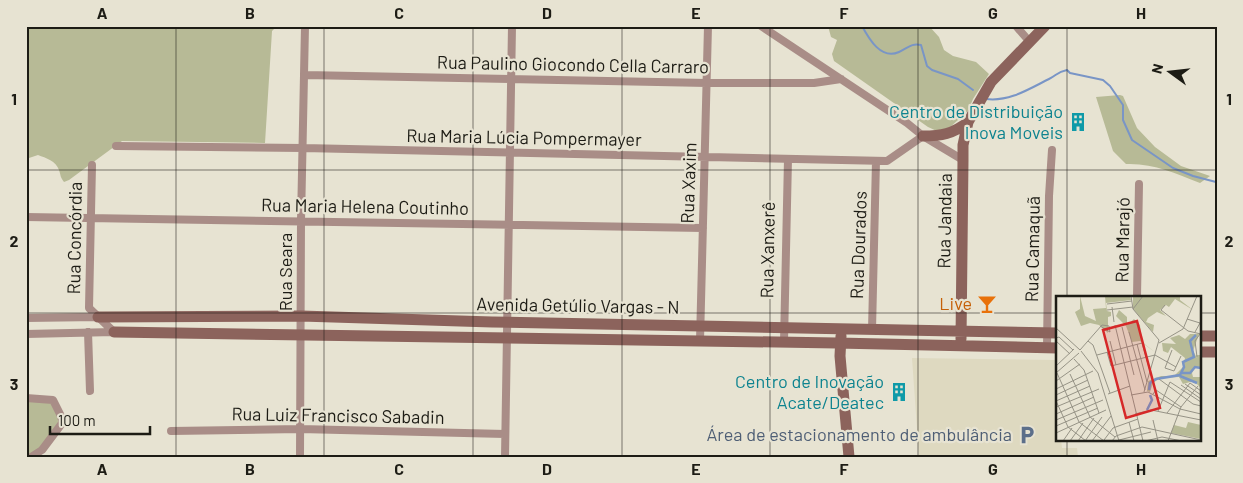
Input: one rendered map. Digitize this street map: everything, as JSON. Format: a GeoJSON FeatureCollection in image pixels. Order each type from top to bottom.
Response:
{"type":"FeatureCollection","features":[{"type":"Feature","properties":{"kind":"street","name":"Rua Seara"},"geometry":{"type":"LineString","coordinates":[[300,457],[301,221],[305,26]]}},
{"type":"Feature","properties":{"kind":"street"},"geometry":{"type":"LineString","coordinates":[[505,457],[512,26]]}},
{"type":"Feature","properties":{"kind":"street","name":"Rua Xaxim"},"geometry":{"type":"LineString","coordinates":[[700,341],[708,26]]}},
{"type":"Feature","properties":{"kind":"street"},"geometry":{"type":"LineString","coordinates":[[761,26],[907,123],[923,136],[963,160]]}},
{"type":"Feature","properties":{"kind":"street"},"geometry":{"type":"LineString","coordinates":[[1016,26],[1029,41]]}},
{"type":"Feature","properties":{"kind":"street","name":"Rua Jandaia"},"geometry":{"type":"LineString","coordinates":[[961,346],[963,160],[968,122],[991,82],[1045,26]]}},
{"type":"Feature","properties":{"kind":"street","name":"Rua Paulino Giocondo Cella Carraro"},"geometry":{"type":"LineString","coordinates":[[305,75],[707,83],[814,83],[841,79]]}},
{"type":"Feature","properties":{"kind":"street"},"geometry":{"type":"LineString","coordinates":[[923,136],[941,136],[955,132],[968,122]]}},
{"type":"Feature","properties":{"kind":"street","name":"Rua Maria Lúcia Pompermayer"},"geometry":{"type":"LineString","coordinates":[[116,146],[303,148],[887,161],[923,136]]}},
{"type":"Feature","properties":{"kind":"street","name":"Rua Camaquã"},"geometry":{"type":"LineString","coordinates":[[1052,150],[1049,205],[1052,348]]}},
{"type":"Feature","properties":{"kind":"street","name":"Rua Xanxerê"},"geometry":{"type":"LineString","coordinates":[[784,342],[788,159]]}},
{"type":"Feature","properties":{"kind":"street","name":"Rua Dourados"},"geometry":{"type":"LineString","coordinates":[[872,330],[876,161]]}},
{"type":"Feature","properties":{"kind":"street","name":"Rua Concórdia"},"geometry":{"type":"LineString","coordinates":[[92,165],[89,308],[114,332]]}},
{"type":"Feature","properties":{"kind":"street","name":"Rua Marajó"},"geometry":{"type":"LineString","coordinates":[[1136,296],[1139,184]]}},
{"type":"Feature","properties":{"kind":"street","name":"Rua Maria Helena Coutinho"},"geometry":{"type":"LineString","coordinates":[[26,217],[703,228]]}},
{"type":"Feature","properties":{"kind":"street","name":"Avenida Getúlio Vargas - N"},"geometry":{"type":"LineString","coordinates":[[98,317],[301,316],[508,323],[1052,333]]}},
{"type":"Feature","properties":{"kind":"street"},"geometry":{"type":"LineString","coordinates":[[26,318],[98,317]]}},
{"type":"Feature","properties":{"kind":"street"},"geometry":{"type":"LineString","coordinates":[[841,329],[840,344],[848,457]]}},
{"type":"Feature","properties":{"kind":"street"},"geometry":{"type":"LineString","coordinates":[[917,345],[921,336],[941,331]]}},
{"type":"Feature","properties":{"kind":"street"},"geometry":{"type":"LineString","coordinates":[[88,332],[90,391]]}},
{"type":"Feature","properties":{"kind":"street"},"geometry":{"type":"LineString","coordinates":[[26,334],[114,332]]}},
{"type":"Feature","properties":{"kind":"street","name":"Avenida Getúlio Vargas - N"},"geometry":{"type":"LineString","coordinates":[[114,332],[1052,348]]}},
{"type":"Feature","properties":{"kind":"street"},"geometry":{"type":"LineString","coordinates":[[1200,336],[1217,336]]}},
{"type":"Feature","properties":{"kind":"street"},"geometry":{"type":"LineString","coordinates":[[1200,352],[1217,352]]}},
{"type":"Feature","properties":{"kind":"street"},"geometry":{"type":"LineString","coordinates":[[26,398],[53,400],[63,422],[42,450],[31,457]]}},
{"type":"Feature","properties":{"kind":"street","name":"Rua Luiz Francisco Sabadin"},"geometry":{"type":"LineString","coordinates":[[171,431],[300,430],[505,434]]}},
{"type":"Feature","properties":{"kind":"shaded area"},"geometry":{"type":"Polygon","coordinates":[[[912,358],[1056,360],[1056,440],[1061,440],[1062,448],[1077,448],[1078,457],[919,457],[912,358]]]}},
{"type":"Feature","properties":{"kind":"green space"},"geometry":{"type":"Polygon","coordinates":[[[26,26],[277,26],[272,31],[265,143],[122,141],[64,182],[58,167],[50,160],[38,155],[26,159],[26,26]]]}},
{"type":"Feature","properties":{"kind":"green space"},"geometry":{"type":"Polygon","coordinates":[[[828,26],[929,26],[939,37],[944,50],[953,56],[976,62],[989,74],[973,99],[968,111],[948,129],[939,132],[928,127],[834,61],[832,54],[837,40],[831,37],[828,26]]]}},
{"type":"Feature","properties":{"kind":"green space"},"geometry":{"type":"Polygon","coordinates":[[[1123,96],[1137,128],[1155,147],[1181,166],[1210,176],[1200,183],[1155,167],[1126,164],[1113,151],[1096,97],[1123,96]]]}},
{"type":"Feature","properties":{"kind":"green space"},"geometry":{"type":"Polygon","coordinates":[[[26,398],[53,400],[63,422],[31,457],[26,457],[26,398]]]}},
{"type":"Feature","properties":{"kind":"waterway"},"geometry":{"type":"LineString","coordinates":[[862,26],[876,47],[887,53],[893,54],[912,45],[921,45],[927,66],[932,70],[958,79],[973,90]]}},
{"type":"Feature","properties":{"kind":"waterway"},"geometry":{"type":"LineString","coordinates":[[986,99],[1011,97],[1067,70],[1070,73],[1103,80],[1110,86],[1123,105],[1123,120],[1132,140],[1173,168],[1216,182]]}},
{"type":"Feature","properties":{"kind":"place","name":"Centro de Distribuição Inova Moveis"},"geometry":{"type":"Point","coordinates":[1078,122]}},
{"type":"Feature","properties":{"kind":"place","name":"Live"},"geometry":{"type":"Point","coordinates":[987,304]}},
{"type":"Feature","properties":{"kind":"place","name":"Centro de Inovação Acate/Deatec"},"geometry":{"type":"Point","coordinates":[899,392]}},
{"type":"Feature","properties":{"kind":"place","name":"Área de estacionamento de ambulância"},"geometry":{"type":"Point","coordinates":[1027,435]}}]}
